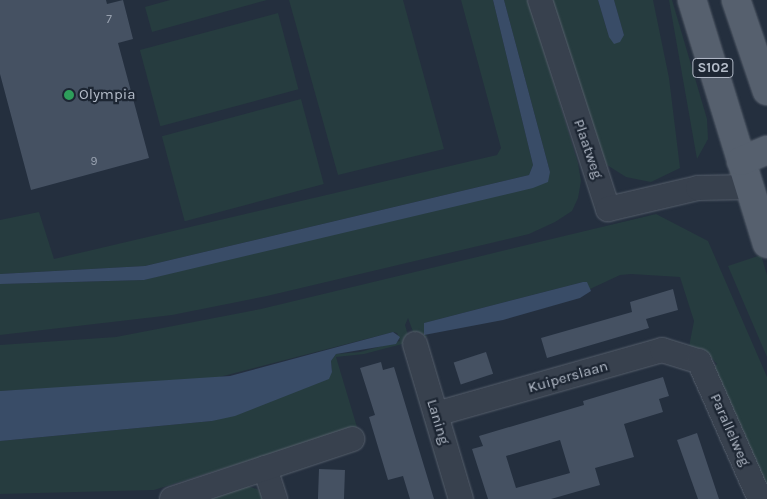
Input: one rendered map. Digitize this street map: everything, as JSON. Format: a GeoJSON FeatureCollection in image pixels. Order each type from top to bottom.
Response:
{"type":"FeatureCollection","features":[{"type":"Feature","properties":{"kind":"main road","name":"S102"},"geometry":{"type":"LineString","coordinates":[[692,0],[741,161]]}},
{"type":"Feature","properties":{"kind":"main road","name":"S102"},"geometry":{"type":"LineString","coordinates":[[736,0],[767,91]]}},
{"type":"Feature","properties":{"kind":"main road"},"geometry":{"type":"LineString","coordinates":[[767,150],[741,161],[758,184],[767,244]]}},
{"type":"Feature","properties":{"kind":"street","name":"Plaatweg"},"geometry":{"type":"LineString","coordinates":[[540,0],[608,209],[698,188],[758,184]]}},
{"type":"Feature","properties":{"kind":"street","name":"Plaatweg"},"geometry":{"type":"LineString","coordinates":[[698,188],[741,161]]}},
{"type":"Feature","properties":{"kind":"street","name":"Laning"},"geometry":{"type":"LineString","coordinates":[[415,344],[461,499]]}},
{"type":"Feature","properties":{"kind":"street","name":"Kuiperslaan"},"geometry":{"type":"LineString","coordinates":[[436,414],[662,350],[699,361]]}},
{"type":"Feature","properties":{"kind":"street","name":"Parallelweg"},"geometry":{"type":"LineString","coordinates":[[699,361],[760,499]]}},
{"type":"Feature","properties":{"kind":"street"},"geometry":{"type":"LineString","coordinates":[[172,499],[352,439]]}},
{"type":"Feature","properties":{"kind":"street"},"geometry":{"type":"LineString","coordinates":[[265,468],[275,499]]}},
{"type":"Feature","properties":{"kind":"green space"},"geometry":{"type":"Polygon","coordinates":[[[170,0],[267,0],[152,32],[145,7],[170,0]]]}},
{"type":"Feature","properties":{"kind":"green space"},"geometry":{"type":"Polygon","coordinates":[[[289,0],[403,0],[444,149],[338,175],[289,0]]]}},
{"type":"Feature","properties":{"kind":"green space"},"geometry":{"type":"Polygon","coordinates":[[[461,0],[493,0],[533,165],[529,175],[145,266],[0,274],[0,220],[39,212],[54,259],[497,155],[501,148],[461,0]]]}},
{"type":"Feature","properties":{"kind":"green space"},"geometry":{"type":"Polygon","coordinates":[[[504,0],[528,0],[578,163],[581,181],[578,198],[572,211],[555,222],[529,234],[267,296],[172,315],[0,335],[0,284],[144,280],[550,172],[504,0]]]}},
{"type":"Feature","properties":{"kind":"green space"},"geometry":{"type":"Polygon","coordinates":[[[548,0],[598,0],[609,37],[624,35],[614,0],[653,0],[669,78],[680,168],[651,182],[626,177],[607,165],[592,135],[548,0]]]}},
{"type":"Feature","properties":{"kind":"green space"},"geometry":{"type":"Polygon","coordinates":[[[669,0],[672,0],[707,119],[708,139],[697,159],[669,0]]]}},
{"type":"Feature","properties":{"kind":"green space"},"geometry":{"type":"Polygon","coordinates":[[[278,13],[298,89],[160,126],[140,50],[278,13]]]}},
{"type":"Feature","properties":{"kind":"green space"},"geometry":{"type":"Polygon","coordinates":[[[301,99],[324,184],[185,221],[162,136],[301,99]]]}},
{"type":"Feature","properties":{"kind":"green space"},"geometry":{"type":"Polygon","coordinates":[[[656,214],[708,241],[767,377],[767,499],[711,369],[717,364],[709,355],[689,347],[694,321],[680,277],[631,274],[620,275],[590,289],[583,282],[424,323],[424,335],[428,336],[416,340],[408,318],[405,325],[410,342],[364,354],[336,357],[357,427],[154,490],[0,494],[0,441],[212,421],[332,372],[331,361],[336,354],[360,352],[400,341],[397,333],[393,332],[208,380],[0,391],[0,345],[116,337],[261,309],[656,214]]]}},
{"type":"Feature","properties":{"kind":"green space"},"geometry":{"type":"Polygon","coordinates":[[[761,255],[767,275],[767,357],[728,266],[761,255]]]}},
{"type":"Feature","properties":{"kind":"green space"},"geometry":{"type":"Polygon","coordinates":[[[244,485],[257,489],[266,499],[200,499],[244,485]]]}},
{"type":"Feature","properties":{"kind":"water"},"geometry":{"type":"Polygon","coordinates":[[[493,0],[504,0],[550,172],[548,182],[533,188],[144,280],[0,284],[0,274],[145,266],[529,175],[533,165],[493,0]]]}},
{"type":"Feature","properties":{"kind":"water"},"geometry":{"type":"Polygon","coordinates":[[[598,0],[614,0],[624,35],[620,42],[614,44],[609,37],[598,0]]]}},
{"type":"Feature","properties":{"kind":"water"},"geometry":{"type":"Polygon","coordinates":[[[587,282],[591,291],[580,298],[503,320],[424,335],[424,323],[587,282]]]}},
{"type":"Feature","properties":{"kind":"water"},"geometry":{"type":"Polygon","coordinates":[[[393,332],[400,337],[396,344],[336,354],[331,361],[332,372],[329,379],[235,416],[212,421],[0,441],[0,391],[230,376],[393,332]]]}},
{"type":"Feature","properties":{"kind":"building","name":"Olympia"},"geometry":{"type":"Polygon","coordinates":[[[0,0],[106,0],[107,4],[123,0],[133,39],[118,43],[149,158],[31,190],[0,74],[0,0]]]}},
{"type":"Feature","properties":{"kind":"building"},"geometry":{"type":"Polygon","coordinates":[[[673,289],[678,310],[646,319],[649,328],[547,358],[541,338],[632,312],[630,302],[673,289]]]}},
{"type":"Feature","properties":{"kind":"building"},"geometry":{"type":"Polygon","coordinates":[[[486,352],[493,374],[461,384],[454,363],[486,352]]]}},
{"type":"Feature","properties":{"kind":"building"},"geometry":{"type":"Polygon","coordinates":[[[381,362],[383,370],[394,367],[434,499],[410,499],[403,476],[388,480],[369,417],[375,415],[360,368],[381,362]]]}},
{"type":"Feature","properties":{"kind":"building"},"geometry":{"type":"Polygon","coordinates":[[[663,377],[669,396],[659,399],[663,412],[624,424],[634,457],[595,468],[600,485],[551,499],[488,499],[472,449],[483,446],[479,436],[584,405],[583,401],[663,377]],[[560,440],[506,456],[516,488],[570,473],[560,440]]]}},
{"type":"Feature","properties":{"kind":"building"},"geometry":{"type":"Polygon","coordinates":[[[697,433],[719,499],[698,499],[677,440],[697,433]]]}},
{"type":"Feature","properties":{"kind":"building"},"geometry":{"type":"Polygon","coordinates":[[[319,469],[345,470],[344,499],[318,499],[319,469]]]}},
{"type":"Feature","properties":{"kind":"place","name":"Olympia"},"geometry":{"type":"Point","coordinates":[69,95]}}]}
